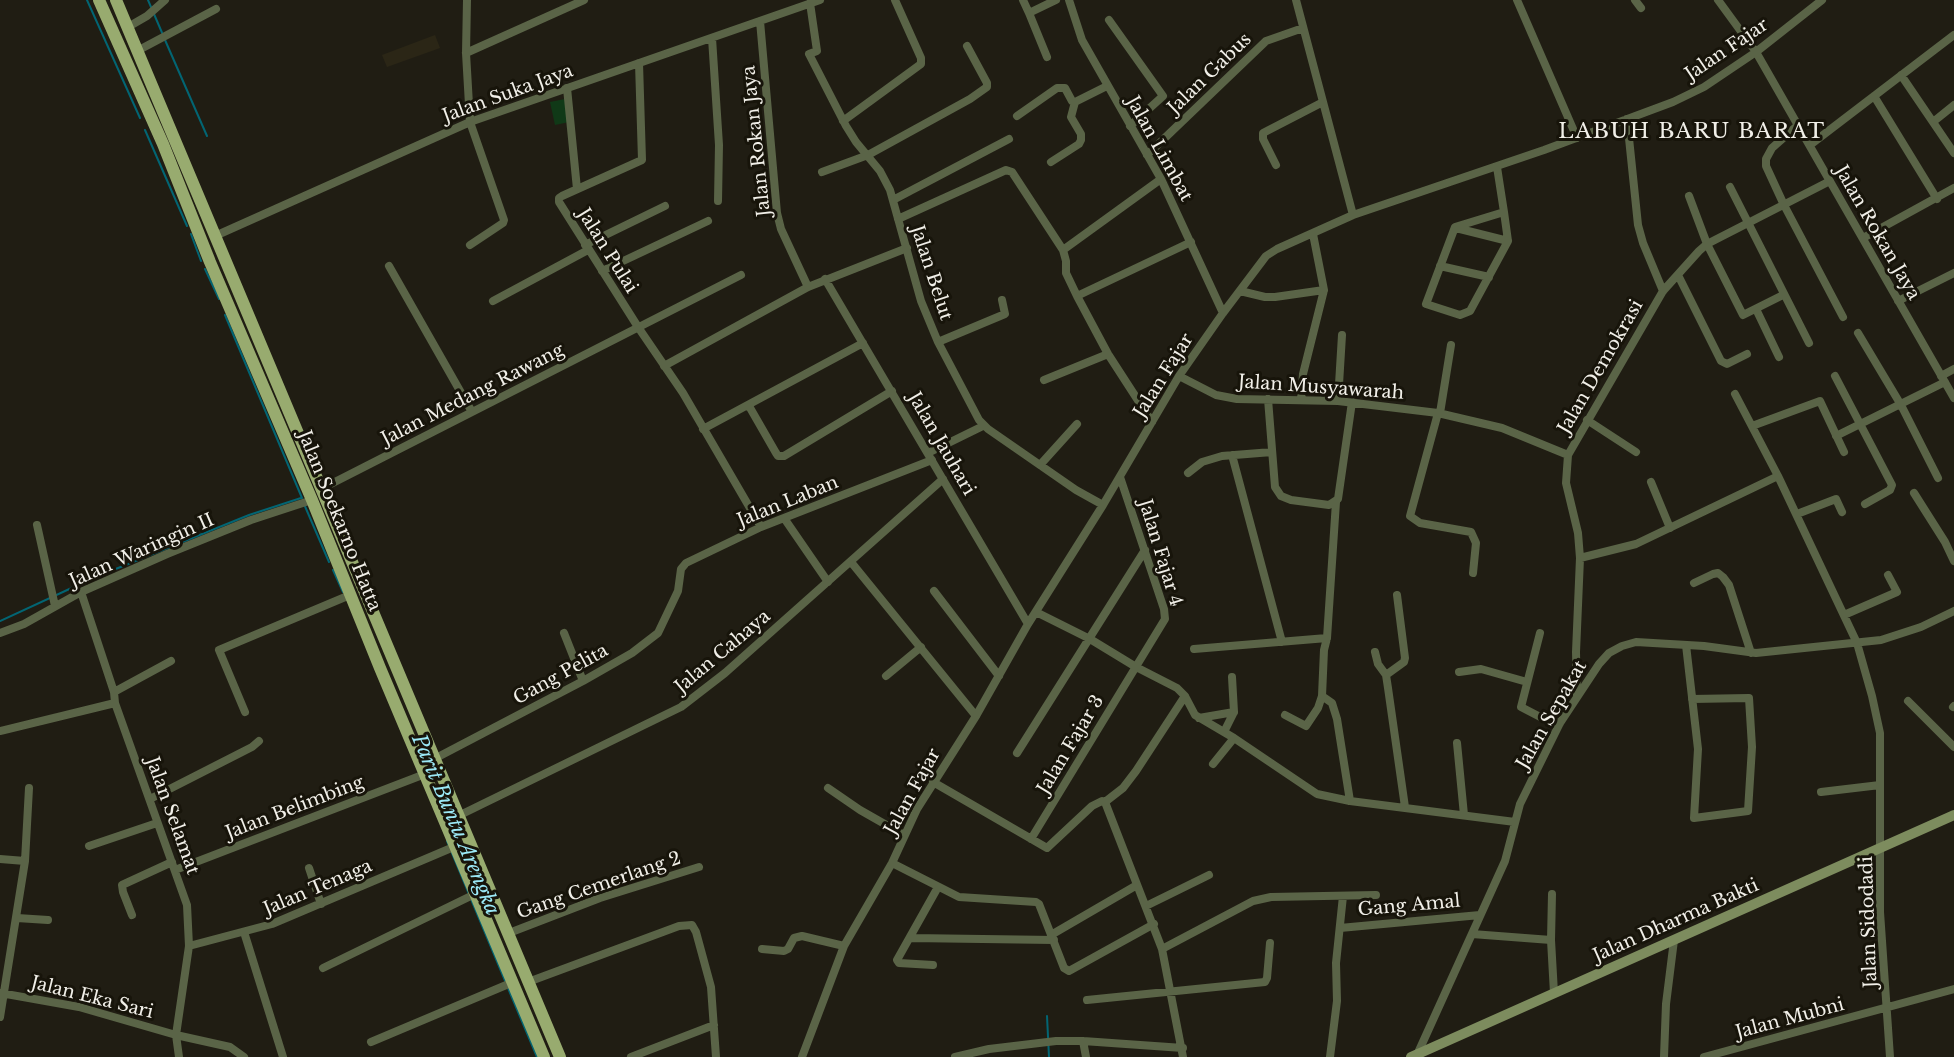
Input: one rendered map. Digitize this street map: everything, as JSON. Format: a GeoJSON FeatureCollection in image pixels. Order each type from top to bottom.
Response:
{"type":"FeatureCollection","features":[{"type":"Feature","properties":{"kind":"main road","name":"Jalan Soekarno Hatta"},"geometry":{"type":"LineString","coordinates":[[99,0],[163,144],[510,983],[544,1057]]}},
{"type":"Feature","properties":{"kind":"main road","name":"Jalan Soekarno Hatta"},"geometry":{"type":"LineString","coordinates":[[116,0],[560,1057]]}},
{"type":"Feature","properties":{"kind":"main road"},"geometry":{"type":"LineString","coordinates":[[163,144],[175,139]]}},
{"type":"Feature","properties":{"kind":"main road"},"geometry":{"type":"LineString","coordinates":[[380,668],[394,662]]}},
{"type":"Feature","properties":{"kind":"main road","name":"Jalan Dharma Bakti"},"geometry":{"type":"LineString","coordinates":[[1418,1055],[1954,815]]}},
{"type":"Feature","properties":{"kind":"street"},"geometry":{"type":"LineString","coordinates":[[128,27],[147,16],[165,0]]}},
{"type":"Feature","properties":{"kind":"street"},"geometry":{"type":"LineString","coordinates":[[467,0],[466,53],[470,122],[504,220],[503,223],[470,245]]}},
{"type":"Feature","properties":{"kind":"street"},"geometry":{"type":"LineString","coordinates":[[466,53],[585,0]]}},
{"type":"Feature","properties":{"kind":"street","name":"Jalan Suka Jaya"},"geometry":{"type":"LineString","coordinates":[[215,236],[470,122],[820,0]]}},
{"type":"Feature","properties":{"kind":"street"},"geometry":{"type":"LineString","coordinates":[[843,121],[921,64],[921,58],[895,0]]}},
{"type":"Feature","properties":{"kind":"street"},"geometry":{"type":"LineString","coordinates":[[1023,0],[1047,57]]}},
{"type":"Feature","properties":{"kind":"street"},"geometry":{"type":"LineString","coordinates":[[1029,13],[1056,0]]}},
{"type":"Feature","properties":{"kind":"street","name":"Jalan Limbat"},"geometry":{"type":"LineString","coordinates":[[1069,0],[1082,40],[1161,178],[1223,313]]}},
{"type":"Feature","properties":{"kind":"street"},"geometry":{"type":"LineString","coordinates":[[1296,0],[1353,215]]}},
{"type":"Feature","properties":{"kind":"street"},"geometry":{"type":"LineString","coordinates":[[1517,0],[1577,138]]}},
{"type":"Feature","properties":{"kind":"street"},"geometry":{"type":"LineString","coordinates":[[1635,0],[1641,8]]}},
{"type":"Feature","properties":{"kind":"street","name":"Jalan Rokan Jaya"},"geometry":{"type":"LineString","coordinates":[[1718,0],[1756,52],[1954,398]]}},
{"type":"Feature","properties":{"kind":"street","name":"Jalan Fajar"},"geometry":{"type":"LineString","coordinates":[[802,1057],[844,946],[892,863],[904,835],[933,782],[976,716],[1028,624],[1103,505],[1179,376],[1266,256],[1353,215],[1497,167],[1673,102],[1704,87],[1756,52],[1822,0]]}},
{"type":"Feature","properties":{"kind":"street","name":"Jalan Belut"},"geometry":{"type":"LineString","coordinates":[[810,3],[817,51],[809,54],[843,121],[856,142],[880,171],[893,200],[921,301],[938,342],[983,426],[1088,498],[1103,505]]}},
{"type":"Feature","properties":{"kind":"street"},"geometry":{"type":"LineString","coordinates":[[137,51],[216,9]]}},
{"type":"Feature","properties":{"kind":"street"},"geometry":{"type":"LineString","coordinates":[[1109,20],[1163,96],[1130,126]]}},
{"type":"Feature","properties":{"kind":"street","name":"Jalan Rokan Jaya"},"geometry":{"type":"LineString","coordinates":[[760,21],[777,213],[781,229],[808,287]]}},
{"type":"Feature","properties":{"kind":"street","name":"Jalan Gabus"},"geometry":{"type":"LineString","coordinates":[[1147,155],[1266,41],[1303,28]]}},
{"type":"Feature","properties":{"kind":"street"},"geometry":{"type":"LineString","coordinates":[[1810,145],[1954,35]]}},
{"type":"Feature","properties":{"kind":"street"},"geometry":{"type":"LineString","coordinates":[[712,38],[719,145],[718,201]]}},
{"type":"Feature","properties":{"kind":"street"},"geometry":{"type":"LineString","coordinates":[[822,172],[868,154],[970,99],[987,87],[967,46]]}},
{"type":"Feature","properties":{"kind":"street","name":"Jalan Pulai"},"geometry":{"type":"LineString","coordinates":[[639,63],[644,158],[562,196],[558,200],[586,248],[683,393],[761,527]]}},
{"type":"Feature","properties":{"kind":"street"},"geometry":{"type":"LineString","coordinates":[[1901,75],[1953,149]]}},
{"type":"Feature","properties":{"kind":"street"},"geometry":{"type":"LineString","coordinates":[[1052,162],[1079,144],[1081,140],[1081,134],[1071,117],[1075,102],[1107,86]]}},
{"type":"Feature","properties":{"kind":"street"},"geometry":{"type":"LineString","coordinates":[[1017,116],[1057,88],[1062,87],[1075,102]]}},
{"type":"Feature","properties":{"kind":"street"},"geometry":{"type":"LineString","coordinates":[[567,88],[577,189]]}},
{"type":"Feature","properties":{"kind":"street"},"geometry":{"type":"LineString","coordinates":[[1874,96],[1937,200]]}},
{"type":"Feature","properties":{"kind":"street"},"geometry":{"type":"LineString","coordinates":[[1276,165],[1263,139],[1263,133],[1323,102]]}},
{"type":"Feature","properties":{"kind":"street"},"geometry":{"type":"LineString","coordinates":[[1933,122],[1954,105]]}},
{"type":"Feature","properties":{"kind":"street"},"geometry":{"type":"LineString","coordinates":[[1627,119],[1638,225],[1663,291]]}},
{"type":"Feature","properties":{"kind":"street"},"geometry":{"type":"LineString","coordinates":[[1798,125],[1772,148],[1766,159],[1766,166],[1843,317]]}},
{"type":"Feature","properties":{"kind":"street"},"geometry":{"type":"LineString","coordinates":[[893,200],[1010,139]]}},
{"type":"Feature","properties":{"kind":"street"},"geometry":{"type":"LineString","coordinates":[[1455,227],[1426,303],[1460,315],[1470,311],[1508,241],[1497,167]]}},
{"type":"Feature","properties":{"kind":"street"},"geometry":{"type":"LineString","coordinates":[[898,219],[1006,170],[1010,171],[1063,250],[1066,273],[1077,296],[1108,354],[1152,422]]}},
{"type":"Feature","properties":{"kind":"street"},"geometry":{"type":"LineString","coordinates":[[1063,250],[1161,178]]}},
{"type":"Feature","properties":{"kind":"street","name":"Jalan Demokrasi"},"geometry":{"type":"LineString","coordinates":[[1577,697],[1580,558],[1578,533],[1566,483],[1568,455],[1663,291],[1678,274],[1707,244],[1830,181]]}},
{"type":"Feature","properties":{"kind":"street"},"geometry":{"type":"LineString","coordinates":[[1730,187],[1809,343]]}},
{"type":"Feature","properties":{"kind":"street"},"geometry":{"type":"LineString","coordinates":[[1863,238],[1937,200],[1954,188]]}},
{"type":"Feature","properties":{"kind":"street"},"geometry":{"type":"LineString","coordinates":[[1689,196],[1707,244],[1743,315],[1783,295]]}},
{"type":"Feature","properties":{"kind":"street"},"geometry":{"type":"LineString","coordinates":[[493,301],[586,248],[665,207]]}},
{"type":"Feature","properties":{"kind":"street"},"geometry":{"type":"LineString","coordinates":[[1455,227],[1504,212]]}},
{"type":"Feature","properties":{"kind":"street"},"geometry":{"type":"LineString","coordinates":[[602,271],[708,221]]}},
{"type":"Feature","properties":{"kind":"street"},"geometry":{"type":"LineString","coordinates":[[1455,227],[1508,241]]}},
{"type":"Feature","properties":{"kind":"street"},"geometry":{"type":"LineString","coordinates":[[1301,400],[1303,374],[1324,290],[1313,234]]}},
{"type":"Feature","properties":{"kind":"street"},"geometry":{"type":"LineString","coordinates":[[1077,296],[1191,242]]}},
{"type":"Feature","properties":{"kind":"street"},"geometry":{"type":"LineString","coordinates":[[664,366],[808,287],[907,248]]}},
{"type":"Feature","properties":{"kind":"street"},"geometry":{"type":"LineString","coordinates":[[389,266],[472,412]]}},
{"type":"Feature","properties":{"kind":"street"},"geometry":{"type":"LineString","coordinates":[[1440,266],[1490,277]]}},
{"type":"Feature","properties":{"kind":"street"},"geometry":{"type":"LineString","coordinates":[[1898,302],[1954,273]]}},
{"type":"Feature","properties":{"kind":"street"},"geometry":{"type":"LineString","coordinates":[[1678,274],[1721,361],[1727,364],[1747,354]]}},
{"type":"Feature","properties":{"kind":"street","name":"Jalan Medang Rawang"},"geometry":{"type":"LineString","coordinates":[[321,489],[741,275]]}},
{"type":"Feature","properties":{"kind":"street","name":"Jalan Jauhari"},"geometry":{"type":"LineString","coordinates":[[825,279],[1028,624]]}},
{"type":"Feature","properties":{"kind":"street"},"geometry":{"type":"LineString","coordinates":[[1240,291],[1275,297],[1324,290]]}},
{"type":"Feature","properties":{"kind":"street"},"geometry":{"type":"LineString","coordinates":[[938,342],[1005,314],[1002,300]]}},
{"type":"Feature","properties":{"kind":"street"},"geometry":{"type":"LineString","coordinates":[[1756,309],[1779,357]]}},
{"type":"Feature","properties":{"kind":"street"},"geometry":{"type":"LineString","coordinates":[[1858,333],[1901,405],[1938,478]]}},
{"type":"Feature","properties":{"kind":"street"},"geometry":{"type":"LineString","coordinates":[[1338,401],[1342,334]]}},
{"type":"Feature","properties":{"kind":"street"},"geometry":{"type":"LineString","coordinates":[[703,429],[863,343]]}},
{"type":"Feature","properties":{"kind":"street"},"geometry":{"type":"LineString","coordinates":[[1451,345],[1439,413],[1410,516],[1420,523],[1471,532],[1476,543],[1473,573]]}},
{"type":"Feature","properties":{"kind":"street"},"geometry":{"type":"LineString","coordinates":[[1044,380],[1108,354]]}},
{"type":"Feature","properties":{"kind":"street"},"geometry":{"type":"LineString","coordinates":[[1836,436],[1901,405],[1943,379],[1954,369]]}},
{"type":"Feature","properties":{"kind":"street","name":"Jalan Musyawarah"},"geometry":{"type":"LineString","coordinates":[[1179,376],[1216,395],[1237,399],[1338,401],[1439,413],[1502,428],[1568,455]]}},
{"type":"Feature","properties":{"kind":"street"},"geometry":{"type":"LineString","coordinates":[[1835,376],[1862,424],[1892,487],[1865,504]]}},
{"type":"Feature","properties":{"kind":"street"},"geometry":{"type":"LineString","coordinates":[[748,406],[778,456],[784,456],[892,391]]}},
{"type":"Feature","properties":{"kind":"street","name":"Jalan Sidodadi"},"geometry":{"type":"LineString","coordinates":[[1735,394],[1797,514],[1857,643],[1877,717],[1880,733],[1880,912],[1890,1057]]}},
{"type":"Feature","properties":{"kind":"street"},"geometry":{"type":"LineString","coordinates":[[1268,399],[1275,487],[1281,496],[1291,501],[1329,505],[1336,502]]}},
{"type":"Feature","properties":{"kind":"street"},"geometry":{"type":"LineString","coordinates":[[1752,426],[1820,401],[1844,452]]}},
{"type":"Feature","properties":{"kind":"street"},"geometry":{"type":"LineString","coordinates":[[1285,716],[1306,726],[1318,708],[1322,696],[1324,650],[1328,638],[1336,502],[1352,402]]}},
{"type":"Feature","properties":{"kind":"street"},"geometry":{"type":"LineString","coordinates":[[1587,420],[1636,452]]}},
{"type":"Feature","properties":{"kind":"street"},"geometry":{"type":"LineString","coordinates":[[1040,465],[1077,424]]}},
{"type":"Feature","properties":{"kind":"street","name":"Jalan Laban"},"geometry":{"type":"LineString","coordinates":[[678,591],[681,569],[686,564],[761,527],[930,457],[983,426]]}},
{"type":"Feature","properties":{"kind":"street"},"geometry":{"type":"LineString","coordinates":[[1188,473],[1202,462],[1232,455],[1272,452]]}},
{"type":"Feature","properties":{"kind":"street"},"geometry":{"type":"LineString","coordinates":[[1232,455],[1282,642]]}},
{"type":"Feature","properties":{"kind":"street"},"geometry":{"type":"LineString","coordinates":[[1580,558],[1636,544],[1778,476]]}},
{"type":"Feature","properties":{"kind":"street","name":"Jalan Fajar 4"},"geometry":{"type":"LineString","coordinates":[[1120,477],[1166,614],[1136,667]]}},
{"type":"Feature","properties":{"kind":"street","name":"Jalan Cahaya"},"geometry":{"type":"LineString","coordinates":[[458,816],[681,707],[725,673],[944,479]]}},
{"type":"Feature","properties":{"kind":"street"},"geometry":{"type":"LineString","coordinates":[[1651,482],[1670,528]]}},
{"type":"Feature","properties":{"kind":"street"},"geometry":{"type":"LineString","coordinates":[[1914,493],[1945,542],[1954,561]]}},
{"type":"Feature","properties":{"kind":"street"},"geometry":{"type":"LineString","coordinates":[[1797,514],[1836,499],[1842,512]]}},
{"type":"Feature","properties":{"kind":"street","name":"Jalan Waringin II"},"geometry":{"type":"LineString","coordinates":[[0,633],[24,624],[54,599],[81,592],[251,520],[311,501]]}},
{"type":"Feature","properties":{"kind":"street"},"geometry":{"type":"LineString","coordinates":[[784,518],[828,582]]}},
{"type":"Feature","properties":{"kind":"street"},"geometry":{"type":"LineString","coordinates":[[37,525],[54,599]]}},
{"type":"Feature","properties":{"kind":"street"},"geometry":{"type":"LineString","coordinates":[[1017,753],[1145,550]]}},
{"type":"Feature","properties":{"kind":"street"},"geometry":{"type":"LineString","coordinates":[[851,562],[976,716]]}},
{"type":"Feature","properties":{"kind":"street"},"geometry":{"type":"LineString","coordinates":[[1694,583],[1713,574],[1718,573],[1723,577],[1729,585],[1751,653]]}},
{"type":"Feature","properties":{"kind":"street"},"geometry":{"type":"LineString","coordinates":[[1844,615],[1897,592],[1888,575]]}},
{"type":"Feature","properties":{"kind":"street","name":"Gang Pelita"},"geometry":{"type":"LineString","coordinates":[[434,759],[632,653],[658,633],[678,591]]}},
{"type":"Feature","properties":{"kind":"street"},"geometry":{"type":"LineString","coordinates":[[934,591],[999,676]]}},
{"type":"Feature","properties":{"kind":"street","name":"Jalan Selamat"},"geometry":{"type":"LineString","coordinates":[[81,592],[114,692],[115,703],[187,905],[189,946],[176,1035],[179,1057]]}},
{"type":"Feature","properties":{"kind":"street"},"geometry":{"type":"LineString","coordinates":[[245,712],[219,650],[350,595]]}},
{"type":"Feature","properties":{"kind":"street"},"geometry":{"type":"LineString","coordinates":[[1386,675],[1404,662],[1405,658],[1397,595]]}},
{"type":"Feature","properties":{"kind":"street","name":"Jalan Sepakat"},"geometry":{"type":"LineString","coordinates":[[1418,1055],[1506,861],[1520,804],[1560,723],[1599,664],[1609,653],[1622,646],[1647,641],[1751,653],[1857,643],[1903,634],[1954,611]]}},
{"type":"Feature","properties":{"kind":"street"},"geometry":{"type":"LineString","coordinates":[[1036,612],[1090,639],[1136,667],[1177,688],[1185,696],[1195,715],[1234,738],[1317,794],[1350,801],[1515,822]]}},
{"type":"Feature","properties":{"kind":"street"},"geometry":{"type":"LineString","coordinates":[[564,633],[583,681]]}},
{"type":"Feature","properties":{"kind":"street"},"geometry":{"type":"LineString","coordinates":[[1540,633],[1521,707],[1548,721],[1560,723]]}},
{"type":"Feature","properties":{"kind":"street"},"geometry":{"type":"LineString","coordinates":[[1194,649],[1328,638]]}},
{"type":"Feature","properties":{"kind":"street"},"geometry":{"type":"LineString","coordinates":[[1686,645],[1692,699],[1698,749],[1694,818],[1748,811],[1752,747],[1749,698],[1692,699]]}},
{"type":"Feature","properties":{"kind":"street"},"geometry":{"type":"LineString","coordinates":[[886,676],[921,647]]}},
{"type":"Feature","properties":{"kind":"street"},"geometry":{"type":"LineString","coordinates":[[1376,652],[1378,664],[1386,675],[1405,807]]}},
{"type":"Feature","properties":{"kind":"street"},"geometry":{"type":"LineString","coordinates":[[114,692],[171,661]]}},
{"type":"Feature","properties":{"kind":"street","name":"Jalan Fajar 3"},"geometry":{"type":"LineString","coordinates":[[1031,839],[1136,667]]}},
{"type":"Feature","properties":{"kind":"street"},"geometry":{"type":"LineString","coordinates":[[1459,672],[1481,669],[1527,682]]}},
{"type":"Feature","properties":{"kind":"street"},"geometry":{"type":"LineString","coordinates":[[1224,732],[1234,712],[1232,677]]}},
{"type":"Feature","properties":{"kind":"street"},"geometry":{"type":"LineString","coordinates":[[933,782],[1047,848],[1092,806],[1102,801],[1106,802],[1123,788],[1185,696]]}},
{"type":"Feature","properties":{"kind":"street"},"geometry":{"type":"LineString","coordinates":[[1322,696],[1332,703],[1335,710],[1350,801]]}},
{"type":"Feature","properties":{"kind":"street"},"geometry":{"type":"LineString","coordinates":[[1908,701],[1954,747]]}},
{"type":"Feature","properties":{"kind":"street"},"geometry":{"type":"LineString","coordinates":[[0,730],[115,703]]}},
{"type":"Feature","properties":{"kind":"street"},"geometry":{"type":"LineString","coordinates":[[1199,718],[1234,712]]}},
{"type":"Feature","properties":{"kind":"street"},"geometry":{"type":"LineString","coordinates":[[1213,764],[1234,738]]}},
{"type":"Feature","properties":{"kind":"street"},"geometry":{"type":"LineString","coordinates":[[150,799],[252,747],[259,741]]}},
{"type":"Feature","properties":{"kind":"street"},"geometry":{"type":"LineString","coordinates":[[1457,743],[1464,815]]}},
{"type":"Feature","properties":{"kind":"street","name":"Jalan Belimbing"},"geometry":{"type":"LineString","coordinates":[[132,915],[123,892],[123,885],[424,774]]}},
{"type":"Feature","properties":{"kind":"street"},"geometry":{"type":"LineString","coordinates":[[1821,792],[1880,785]]}},
{"type":"Feature","properties":{"kind":"street"},"geometry":{"type":"LineString","coordinates":[[0,1017],[2,993],[17,918],[25,861],[29,788]]}},
{"type":"Feature","properties":{"kind":"street"},"geometry":{"type":"LineString","coordinates":[[828,788],[860,810],[904,835]]}},
{"type":"Feature","properties":{"kind":"street"},"geometry":{"type":"LineString","coordinates":[[1106,802],[1162,949],[1184,1057]]}},
{"type":"Feature","properties":{"kind":"street"},"geometry":{"type":"LineString","coordinates":[[89,846],[157,823]]}},
{"type":"Feature","properties":{"kind":"street","name":"Jalan Tenaga"},"geometry":{"type":"LineString","coordinates":[[189,946],[272,924],[454,847]]}},
{"type":"Feature","properties":{"kind":"street"},"geometry":{"type":"LineString","coordinates":[[0,859],[25,861]]}},
{"type":"Feature","properties":{"kind":"street"},"geometry":{"type":"LineString","coordinates":[[892,863],[959,897],[1036,902],[1039,904],[1064,968],[1069,971],[1154,924]]}},
{"type":"Feature","properties":{"kind":"street","name":"Gang Cemerlang 2"},"geometry":{"type":"LineString","coordinates":[[509,933],[600,898],[699,867]]}},
{"type":"Feature","properties":{"kind":"street"},"geometry":{"type":"LineString","coordinates":[[309,868],[321,904]]}},
{"type":"Feature","properties":{"kind":"street"},"geometry":{"type":"LineString","coordinates":[[1146,906],[1209,875]]}},
{"type":"Feature","properties":{"kind":"street"},"geometry":{"type":"LineString","coordinates":[[911,938],[1052,938],[1137,885]]}},
{"type":"Feature","properties":{"kind":"street"},"geometry":{"type":"LineString","coordinates":[[933,965],[898,962],[939,887]]}},
{"type":"Feature","properties":{"kind":"street"},"geometry":{"type":"LineString","coordinates":[[1552,894],[1551,940],[1554,993]]}},
{"type":"Feature","properties":{"kind":"street"},"geometry":{"type":"LineString","coordinates":[[323,968],[474,895]]}},
{"type":"Feature","properties":{"kind":"street"},"geometry":{"type":"LineString","coordinates":[[1162,949],[1253,901],[1271,897],[1376,895]]}},
{"type":"Feature","properties":{"kind":"street"},"geometry":{"type":"LineString","coordinates":[[1330,1057],[1337,1001],[1336,963],[1343,896]]}},
{"type":"Feature","properties":{"kind":"street","name":"Gang Amal"},"geometry":{"type":"LineString","coordinates":[[1340,928],[1480,915]]}},
{"type":"Feature","properties":{"kind":"street"},"geometry":{"type":"LineString","coordinates":[[17,918],[48,920]]}},
{"type":"Feature","properties":{"kind":"street"},"geometry":{"type":"LineString","coordinates":[[528,982],[679,926],[692,925],[711,987],[716,1057]]}},
{"type":"Feature","properties":{"kind":"street"},"geometry":{"type":"LineString","coordinates":[[244,932],[283,1057]]}},
{"type":"Feature","properties":{"kind":"street"},"geometry":{"type":"LineString","coordinates":[[1472,934],[1551,940]]}},
{"type":"Feature","properties":{"kind":"street"},"geometry":{"type":"LineString","coordinates":[[762,949],[784,951],[788,949],[794,938],[801,936],[844,946]]}},
{"type":"Feature","properties":{"kind":"street"},"geometry":{"type":"LineString","coordinates":[[1664,1057],[1666,1004],[1674,940]]}},
{"type":"Feature","properties":{"kind":"street"},"geometry":{"type":"LineString","coordinates":[[1087,1000],[1265,982],[1270,942]]}},
{"type":"Feature","properties":{"kind":"street"},"geometry":{"type":"LineString","coordinates":[[371,1042],[510,983]]}},
{"type":"Feature","properties":{"kind":"street","name":"Jalan Mubni"},"geometry":{"type":"LineString","coordinates":[[1704,1057],[1954,989]]}},
{"type":"Feature","properties":{"kind":"street","name":"Jalan Eka Sari"},"geometry":{"type":"LineString","coordinates":[[2,993],[79,1007],[176,1035],[230,1047],[244,1057]]}},
{"type":"Feature","properties":{"kind":"street"},"geometry":{"type":"LineString","coordinates":[[631,1057],[714,1025]]}},
{"type":"Feature","properties":{"kind":"street"},"geometry":{"type":"LineString","coordinates":[[955,1057],[989,1049],[1056,1041],[1183,1048]]}},
{"type":"Feature","properties":{"kind":"street"},"geometry":{"type":"LineString","coordinates":[[1083,1041],[1086,1057]]}},
{"type":"Feature","properties":{"kind":"shaded area"},"geometry":{"type":"Polygon","coordinates":[[[435,35],[440,48],[387,67],[382,55],[435,35]]]}},
{"type":"Feature","properties":{"kind":"green space"},"geometry":{"type":"Polygon","coordinates":[[[565,99],[569,122],[555,125],[550,102],[565,99]]]}},
{"type":"Feature","properties":{"kind":"waterway","name":"Parit Buntu Arengka"},"geometry":{"type":"LineString","coordinates":[[87,0],[140,118]]}},
{"type":"Feature","properties":{"kind":"waterway"},"geometry":{"type":"LineString","coordinates":[[148,0],[163,35]]}},
{"type":"Feature","properties":{"kind":"waterway"},"geometry":{"type":"LineString","coordinates":[[165,40],[207,136]]}},
{"type":"Feature","properties":{"kind":"waterway","name":"Parit Buntu Arengka"},"geometry":{"type":"LineString","coordinates":[[145,130],[187,226]]}},
{"type":"Feature","properties":{"kind":"waterway","name":"Parit Buntu Arengka"},"geometry":{"type":"LineString","coordinates":[[191,234],[201,261]]}},
{"type":"Feature","properties":{"kind":"waterway","name":"Parit Buntu Arengka"},"geometry":{"type":"LineString","coordinates":[[205,269],[219,299]]}},
{"type":"Feature","properties":{"kind":"waterway","name":"Parit Buntu Arengka"},"geometry":{"type":"LineString","coordinates":[[225,315],[302,498]]}},
{"type":"Feature","properties":{"kind":"waterway"},"geometry":{"type":"LineString","coordinates":[[0,621],[91,579],[249,515],[301,498]]}},
{"type":"Feature","properties":{"kind":"waterway","name":"Parit Buntu Arengka"},"geometry":{"type":"LineString","coordinates":[[304,504],[329,562]]}},
{"type":"Feature","properties":{"kind":"waterway","name":"Parit Buntu Arengka"},"geometry":{"type":"LineString","coordinates":[[333,570],[343,592]]}},
{"type":"Feature","properties":{"kind":"waterway","name":"Parit Buntu Arengka"},"geometry":{"type":"LineString","coordinates":[[447,841],[469,894]]}},
{"type":"Feature","properties":{"kind":"waterway","name":"Parit Buntu Arengka"},"geometry":{"type":"LineString","coordinates":[[471,899],[506,983]]}},
{"type":"Feature","properties":{"kind":"waterway","name":"Parit Buntu Arengka"},"geometry":{"type":"LineString","coordinates":[[508,988],[537,1057]]}},
{"type":"Feature","properties":{"kind":"waterway"},"geometry":{"type":"LineString","coordinates":[[1047,1016],[1049,1057]]}},
{"type":"Feature","properties":{"kind":"district","name":"LABUH BARU BARAT"},"geometry":{"type":"Point","coordinates":[1692,132]}}]}
